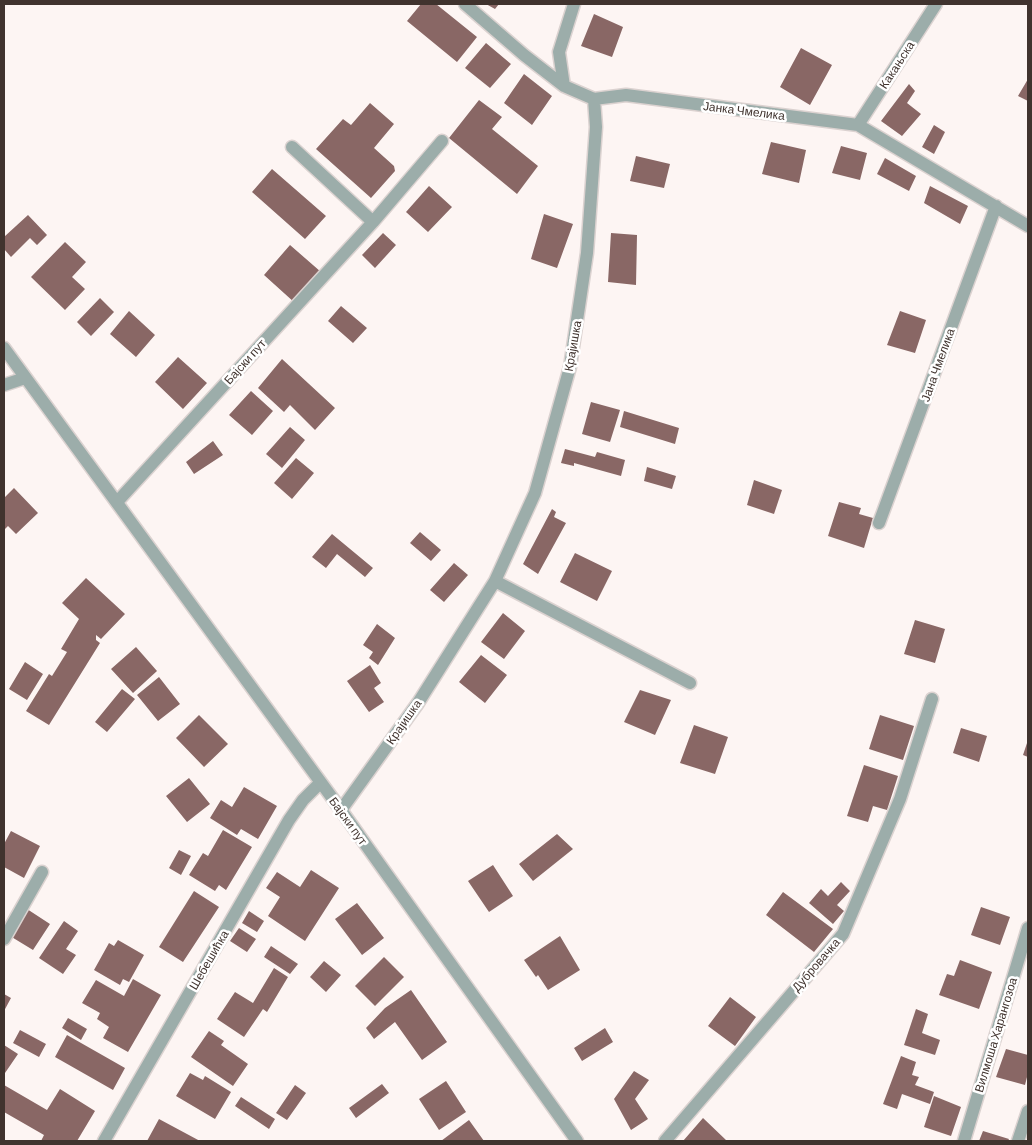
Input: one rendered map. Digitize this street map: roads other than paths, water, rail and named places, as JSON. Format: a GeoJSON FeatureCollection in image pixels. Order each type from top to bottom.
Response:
{"type":"FeatureCollection","features":[{"type":"Feature","properties":{"kind":"street","name":"Јанка Чмелика"},"geometry":{"type":"LineString","coordinates":[[465,4],[524,55],[564,86],[594,99],[626,96],[858,125],[1028,226]]}},
{"type":"Feature","properties":{"kind":"street"},"geometry":{"type":"LineString","coordinates":[[564,86],[559,52],[574,4]]}},
{"type":"Feature","properties":{"kind":"street","name":"Какањска"},"geometry":{"type":"LineString","coordinates":[[858,125],[936,4]]}},
{"type":"Feature","properties":{"kind":"street","name":"Крајишка"},"geometry":{"type":"LineString","coordinates":[[341,810],[418,703],[495,581],[535,493],[570,367],[587,254],[596,127],[594,99]]}},
{"type":"Feature","properties":{"kind":"street","name":"Бајски пут"},"geometry":{"type":"LineString","coordinates":[[117,502],[374,222],[442,142]]}},
{"type":"Feature","properties":{"kind":"street"},"geometry":{"type":"LineString","coordinates":[[292,147],[374,222]]}},
{"type":"Feature","properties":{"kind":"street","name":"Јана Чмелика"},"geometry":{"type":"LineString","coordinates":[[880,523],[996,206]]}},
{"type":"Feature","properties":{"kind":"street","name":"Бајски пут"},"geometry":{"type":"LineString","coordinates":[[4,348],[341,810],[577,1141]]}},
{"type":"Feature","properties":{"kind":"street"},"geometry":{"type":"LineString","coordinates":[[4,385],[26,378]]}},
{"type":"Feature","properties":{"kind":"street"},"geometry":{"type":"LineString","coordinates":[[495,581],[690,682]]}},
{"type":"Feature","properties":{"kind":"street","name":"Дубровачка"},"geometry":{"type":"LineString","coordinates":[[664,1141],[843,934],[900,799],[932,699]]}},
{"type":"Feature","properties":{"kind":"street","name":"Шебешићка"},"geometry":{"type":"LineString","coordinates":[[104,1141],[289,820],[303,800],[320,783]]}},
{"type":"Feature","properties":{"kind":"street"},"geometry":{"type":"LineString","coordinates":[[4,939],[42,872]]}},
{"type":"Feature","properties":{"kind":"street","name":"Вилмоша Харангозоа"},"geometry":{"type":"LineString","coordinates":[[964,1141],[1028,928]]}},
{"type":"Feature","properties":{"kind":"street"},"geometry":{"type":"LineString","coordinates":[[1018,1141],[1028,1111]]}}]}
